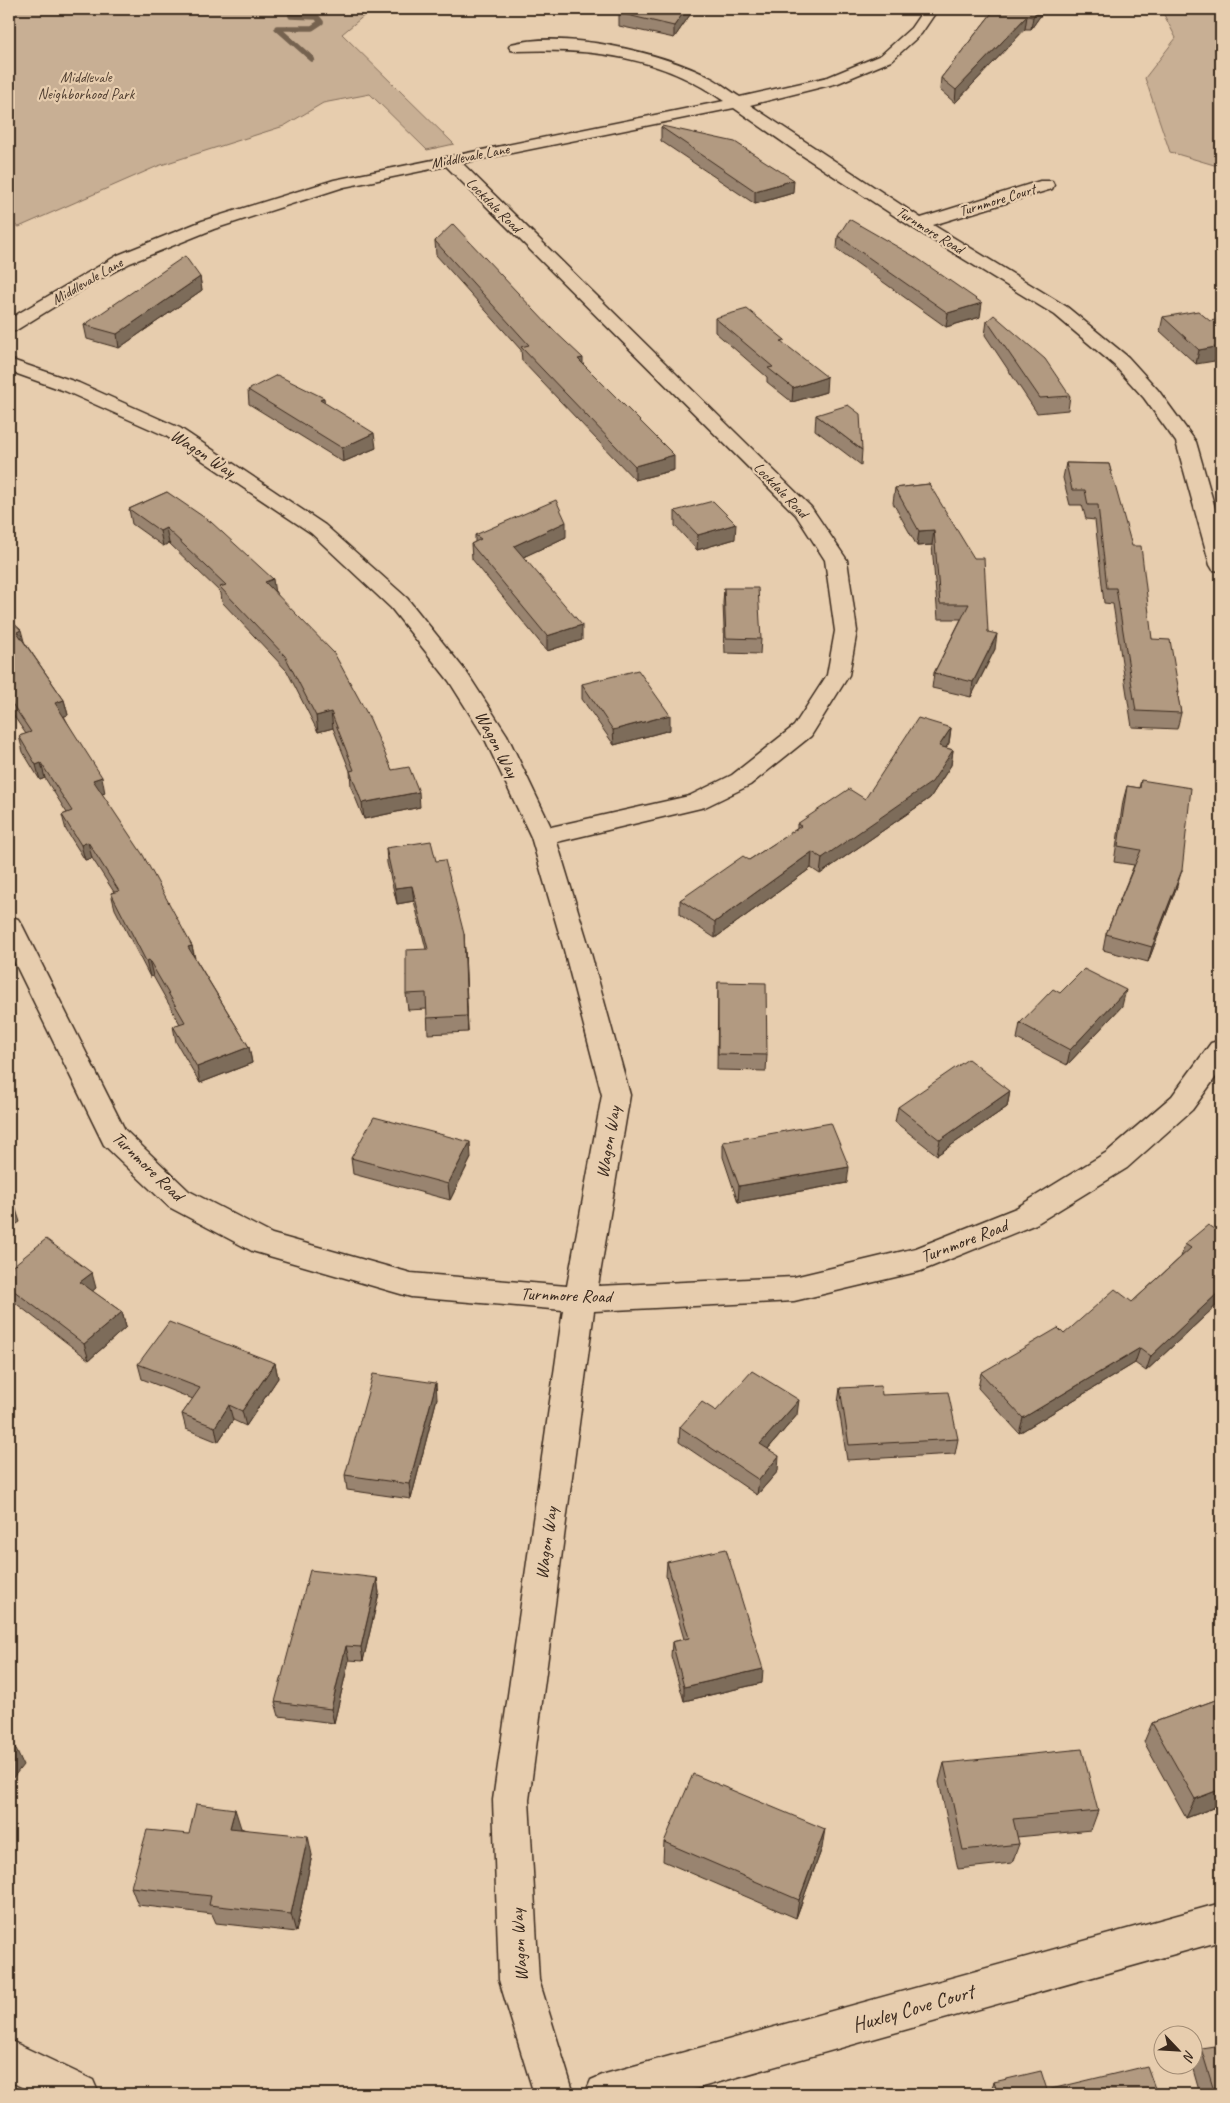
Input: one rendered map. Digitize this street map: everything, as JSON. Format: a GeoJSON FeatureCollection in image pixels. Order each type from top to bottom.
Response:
{"type":"FeatureCollection","features":[{"type":"Feature","properties":{"kind":"street","name":"Middlevale Lane"},"geometry":{"type":"LineString","coordinates":[[9,328],[85,280],[124,259],[208,225],[340,183],[738,103],[832,80],[886,58],[916,31],[931,9]]}},
{"type":"Feature","properties":{"kind":"street","name":"Turnmore Road"},"geometry":{"type":"LineString","coordinates":[[516,47],[556,45],[596,47],[640,56],[706,81],[803,149],[919,224],[1061,310],[1121,361],[1151,394],[1186,442],[1221,565]]}},
{"type":"Feature","properties":{"kind":"street","name":"Lockdale Road"},"geometry":{"type":"LineString","coordinates":[[449,160],[804,511],[836,560],[846,630],[838,675],[803,731],[741,780],[696,802],[543,837]]}},
{"type":"Feature","properties":{"kind":"street","name":"Turnmore Court"},"geometry":{"type":"LineString","coordinates":[[919,224],[1046,185]]}},
{"type":"Feature","properties":{"kind":"street","name":"Wagon Way"},"geometry":{"type":"LineString","coordinates":[[9,365],[72,387],[173,432],[318,529],[399,603],[459,678],[495,735],[543,837],[577,950],[616,1095],[580,1299],[512,1800],[520,1980],[554,2094]]}},
{"type":"Feature","properties":{"kind":"street","name":"Turnmore Road"},"geometry":{"type":"LineString","coordinates":[[9,925],[114,1138],[179,1199],[263,1243],[411,1285],[580,1299],[794,1289],[921,1259],[1026,1216],[1117,1160],[1182,1103],[1221,1050]]}},
{"type":"Feature","properties":{"kind":"street","name":"Huxley Cove Court"},"geometry":{"type":"LineString","coordinates":[[605,2094],[1221,1922]]}},
{"type":"Feature","properties":{"kind":"street"},"geometry":{"type":"LineString","coordinates":[[9,2060],[79,2094]]}},
{"type":"Feature","properties":{"kind":"green space","name":"Middlevale Neighborhood Park"},"geometry":{"type":"Polygon","coordinates":[[[9,9],[372,9],[342,34],[454,144],[427,150],[370,94],[323,103],[284,126],[158,166],[19,227],[9,223],[9,9]]]}},
{"type":"Feature","properties":{"kind":"green space"},"geometry":{"type":"Polygon","coordinates":[[[1161,9],[1221,9],[1221,167],[1170,152],[1145,78],[1176,38],[1161,9]]]}},
{"type":"Feature","properties":{"kind":"building"},"geometry":{"type":"Polygon","coordinates":[[[622,9],[686,9],[674,26],[619,13],[622,9]]]}},
{"type":"Feature","properties":{"kind":"building"},"geometry":{"type":"Polygon","coordinates":[[[995,9],[1038,9],[1033,17],[1027,16],[956,90],[941,78],[995,9]]]}},
{"type":"Feature","properties":{"kind":"building"},"geometry":{"type":"Polygon","coordinates":[[[662,126],[735,142],[794,180],[755,191],[662,126]]]}},
{"type":"Feature","properties":{"kind":"building"},"geometry":{"type":"Polygon","coordinates":[[[849,219],[917,258],[982,303],[948,313],[838,236],[849,219]]]}},
{"type":"Feature","properties":{"kind":"building"},"geometry":{"type":"Polygon","coordinates":[[[453,224],[550,327],[583,358],[578,359],[674,455],[635,466],[521,347],[529,345],[435,241],[453,224]]]}},
{"type":"Feature","properties":{"kind":"building"},"geometry":{"type":"Polygon","coordinates":[[[185,256],[200,277],[117,334],[84,325],[185,256]]]}},
{"type":"Feature","properties":{"kind":"building"},"geometry":{"type":"Polygon","coordinates":[[[747,309],[785,340],[781,341],[827,377],[793,388],[768,368],[773,367],[715,318],[747,309]]]}},
{"type":"Feature","properties":{"kind":"building"},"geometry":{"type":"Polygon","coordinates":[[[1198,311],[1210,321],[1221,319],[1221,346],[1199,350],[1163,317],[1198,311]]]}},
{"type":"Feature","properties":{"kind":"building"},"geometry":{"type":"Polygon","coordinates":[[[994,315],[1045,359],[1070,396],[1040,398],[987,321],[994,315]]]}},
{"type":"Feature","properties":{"kind":"building"},"geometry":{"type":"Polygon","coordinates":[[[277,375],[324,398],[320,400],[374,433],[342,448],[248,390],[277,375]]]}},
{"type":"Feature","properties":{"kind":"building"},"geometry":{"type":"Polygon","coordinates":[[[848,405],[860,414],[862,450],[816,415],[848,405]]]}},
{"type":"Feature","properties":{"kind":"building"},"geometry":{"type":"Polygon","coordinates":[[[1066,463],[1109,464],[1132,546],[1141,546],[1152,639],[1170,640],[1181,713],[1136,711],[1116,588],[1107,588],[1098,505],[1088,505],[1085,490],[1072,490],[1066,463]]]}},
{"type":"Feature","properties":{"kind":"building"},"geometry":{"type":"Polygon","coordinates":[[[929,484],[974,558],[984,558],[988,632],[997,634],[973,682],[934,673],[969,604],[940,604],[934,530],[919,531],[895,488],[929,484]]]}},
{"type":"Feature","properties":{"kind":"building"},"geometry":{"type":"Polygon","coordinates":[[[167,492],[211,522],[273,579],[265,582],[334,653],[370,719],[392,770],[409,767],[419,792],[362,803],[350,771],[354,770],[331,712],[316,716],[285,656],[220,587],[226,585],[166,528],[160,531],[129,509],[167,492]]]}},
{"type":"Feature","properties":{"kind":"building"},"geometry":{"type":"Polygon","coordinates":[[[556,500],[566,522],[514,546],[582,625],[547,636],[471,544],[481,539],[475,535],[556,500]]]}},
{"type":"Feature","properties":{"kind":"building"},"geometry":{"type":"Polygon","coordinates":[[[713,501],[736,524],[698,535],[675,511],[713,501]]]}},
{"type":"Feature","properties":{"kind":"building"},"geometry":{"type":"Polygon","coordinates":[[[724,588],[758,588],[761,639],[726,638],[724,588]]]}},
{"type":"Feature","properties":{"kind":"building"},"geometry":{"type":"Polygon","coordinates":[[[9,619],[21,630],[17,632],[64,700],[55,703],[102,777],[93,780],[143,855],[192,946],[188,947],[249,1047],[197,1067],[173,1026],[185,1022],[149,960],[146,961],[111,893],[119,891],[88,842],[81,845],[62,815],[72,811],[41,763],[36,765],[19,736],[31,732],[9,699],[9,683],[13,682],[9,676],[9,619]]]}},
{"type":"Feature","properties":{"kind":"building"},"geometry":{"type":"Polygon","coordinates":[[[638,670],[670,715],[613,730],[582,684],[638,670]]]}},
{"type":"Feature","properties":{"kind":"building"},"geometry":{"type":"Polygon","coordinates":[[[918,718],[951,728],[939,746],[953,750],[932,782],[822,858],[812,852],[715,922],[680,900],[743,856],[749,860],[801,826],[797,824],[849,789],[865,799],[918,718]]]}},
{"type":"Feature","properties":{"kind":"building"},"geometry":{"type":"Polygon","coordinates":[[[1141,780],[1191,788],[1182,870],[1152,947],[1106,934],[1141,850],[1118,846],[1127,786],[1140,788],[1141,780]]]}},
{"type":"Feature","properties":{"kind":"building"},"geometry":{"type":"Polygon","coordinates":[[[431,841],[436,861],[445,860],[464,934],[467,1016],[427,1018],[426,993],[406,994],[406,950],[428,949],[412,886],[395,888],[386,848],[431,841]]]}},
{"type":"Feature","properties":{"kind":"building"},"geometry":{"type":"Polygon","coordinates":[[[1084,969],[1126,990],[1070,1050],[1020,1023],[1053,989],[1060,993],[1084,969]]]}},
{"type":"Feature","properties":{"kind":"building"},"geometry":{"type":"Polygon","coordinates":[[[718,982],[766,983],[767,1055],[718,1054],[718,982]]]}},
{"type":"Feature","properties":{"kind":"building"},"geometry":{"type":"Polygon","coordinates":[[[968,1059],[1010,1091],[940,1140],[898,1107],[968,1059]]]}},
{"type":"Feature","properties":{"kind":"building"},"geometry":{"type":"Polygon","coordinates":[[[374,1117],[470,1142],[448,1184],[351,1158],[374,1117]]]}},
{"type":"Feature","properties":{"kind":"building"},"geometry":{"type":"Polygon","coordinates":[[[831,1123],[849,1167],[739,1186],[723,1142],[831,1123]]]}},
{"type":"Feature","properties":{"kind":"building"},"geometry":{"type":"Polygon","coordinates":[[[9,1197],[14,1203],[9,1206],[9,1197]]]}},
{"type":"Feature","properties":{"kind":"building"},"geometry":{"type":"Polygon","coordinates":[[[1208,1225],[1221,1234],[1221,1290],[1151,1356],[1140,1348],[1023,1418],[981,1373],[1058,1328],[1064,1334],[1115,1289],[1132,1302],[1191,1248],[1185,1244],[1208,1225]]]}},
{"type":"Feature","properties":{"kind":"building"},"geometry":{"type":"Polygon","coordinates":[[[46,1239],[92,1273],[80,1282],[122,1312],[84,1344],[9,1287],[9,1269],[46,1239]]]}},
{"type":"Feature","properties":{"kind":"building"},"geometry":{"type":"Polygon","coordinates":[[[169,1322],[275,1363],[242,1411],[229,1405],[215,1427],[182,1414],[200,1388],[138,1364],[169,1322]]]}},
{"type":"Feature","properties":{"kind":"building"},"geometry":{"type":"Polygon","coordinates":[[[752,1371],[799,1400],[760,1444],[779,1456],[759,1480],[680,1427],[702,1402],[716,1411],[752,1371]]]}},
{"type":"Feature","properties":{"kind":"building"},"geometry":{"type":"Polygon","coordinates":[[[373,1374],[436,1383],[409,1484],[345,1475],[373,1374]]]}},
{"type":"Feature","properties":{"kind":"building"},"geometry":{"type":"Polygon","coordinates":[[[881,1386],[882,1395],[948,1392],[958,1439],[849,1445],[840,1388],[881,1386]]]}},
{"type":"Feature","properties":{"kind":"building"},"geometry":{"type":"Polygon","coordinates":[[[726,1549],[763,1669],[684,1687],[672,1642],[689,1638],[667,1562],[726,1549]]]}},
{"type":"Feature","properties":{"kind":"building"},"geometry":{"type":"Polygon","coordinates":[[[310,1570],[377,1578],[361,1647],[346,1646],[331,1709],[275,1702],[310,1570]]]}},
{"type":"Feature","properties":{"kind":"building"},"geometry":{"type":"Polygon","coordinates":[[[1221,1698],[1221,1789],[1195,1799],[1152,1723],[1221,1698]]]}},
{"type":"Feature","properties":{"kind":"building"},"geometry":{"type":"Polygon","coordinates":[[[9,1742],[14,1745],[9,1751],[9,1742]]]}},
{"type":"Feature","properties":{"kind":"building"},"geometry":{"type":"Polygon","coordinates":[[[1082,1749],[1098,1811],[1013,1819],[1019,1844],[963,1850],[944,1763],[1082,1749]]]}},
{"type":"Feature","properties":{"kind":"building"},"geometry":{"type":"Polygon","coordinates":[[[693,1774],[825,1829],[799,1900],[664,1842],[693,1774]]]}},
{"type":"Feature","properties":{"kind":"building"},"geometry":{"type":"Polygon","coordinates":[[[196,1804],[235,1809],[230,1828],[308,1836],[291,1914],[209,1905],[211,1896],[131,1887],[147,1830],[189,1834],[196,1804]]]}},
{"type":"Feature","properties":{"kind":"building"},"geometry":{"type":"Polygon","coordinates":[[[1221,2045],[1221,2094],[1215,2094],[1202,2048],[1221,2045]]]}},
{"type":"Feature","properties":{"kind":"building"},"geometry":{"type":"Polygon","coordinates":[[[1147,2066],[1157,2094],[998,2094],[994,2082],[1041,2071],[1047,2090],[1147,2066]]]}},
{"type":"Feature","properties":{"kind":"building"},"geometry":{"type":"Polygon","coordinates":[[[849,2088],[909,2094],[849,2094],[849,2088]]]}},
{"type":"Feature","properties":{"kind":"waterway"},"geometry":{"type":"LineString","coordinates":[[290,9],[291,16],[317,17],[321,22],[312,28],[277,28],[312,59]]}}]}
